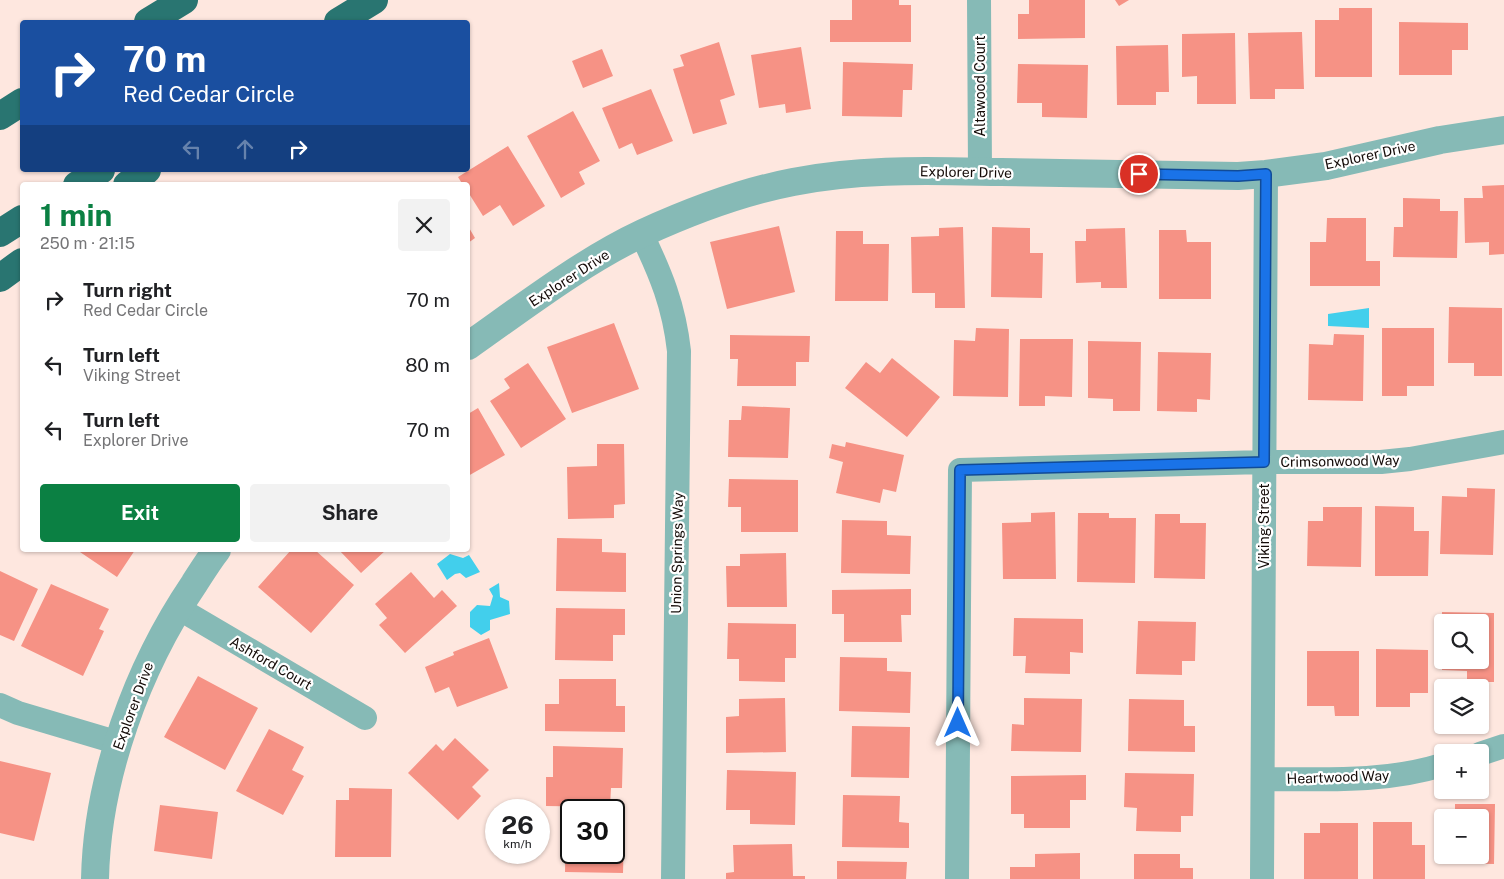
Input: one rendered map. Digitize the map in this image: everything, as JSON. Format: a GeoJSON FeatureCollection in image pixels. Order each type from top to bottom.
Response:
{"type":"FeatureCollection","features":[{"type":"Feature","properties":{"kind":"highway"},"geometry":{"type":"LineString","coordinates":[[151,20],[184,0]]}},
{"type":"Feature","properties":{"kind":"highway"},"geometry":{"type":"LineString","coordinates":[[341,20],[376,0]]}},
{"type":"Feature","properties":{"kind":"highway"},"geometry":{"type":"LineString","coordinates":[[350,20],[376,0]]}},
{"type":"Feature","properties":{"kind":"highway"},"geometry":{"type":"LineString","coordinates":[[0,116],[20,103]]}},
{"type":"Feature","properties":{"kind":"highway"},"geometry":{"type":"LineString","coordinates":[[81,182],[98,172]]}},
{"type":"Feature","properties":{"kind":"highway"},"geometry":{"type":"LineString","coordinates":[[131,182],[144,172]]}},
{"type":"Feature","properties":{"kind":"highway"},"geometry":{"type":"LineString","coordinates":[[0,233],[20,220]]}},
{"type":"Feature","properties":{"kind":"highway"},"geometry":{"type":"LineString","coordinates":[[0,278],[20,263]]}},
{"type":"Feature","properties":{"kind":"street","name":"Altawood Court"},"geometry":{"type":"LineString","coordinates":[[979,0],[980,172]]}},
{"type":"Feature","properties":{"kind":"street","name":"Explorer Drive"},"geometry":{"type":"LineString","coordinates":[[470,345],[570,275],[641,233],[704,207],[765,188],[795,181],[857,173],[920,170],[1238,176],[1266,174],[1326,166],[1440,140],[1504,130]]}},
{"type":"Feature","properties":{"kind":"street","name":"Viking Street"},"geometry":{"type":"LineString","coordinates":[[1262,879],[1266,174]]}},
{"type":"Feature","properties":{"kind":"street","name":"Union Springs Way"},"geometry":{"type":"LineString","coordinates":[[641,233],[668,294],[676,322],[679,352],[673,879]]}},
{"type":"Feature","properties":{"kind":"street","name":"Crimsonwood Way"},"geometry":{"type":"LineString","coordinates":[[957,879],[960,470],[1264,462],[1381,462],[1410,459],[1504,442]]}},
{"type":"Feature","properties":{"kind":"street","name":"Explorer Drive"},"geometry":{"type":"LineString","coordinates":[[96,879],[98,837],[110,776],[119,743],[141,680],[178,608],[217,552]]}},
{"type":"Feature","properties":{"kind":"street","name":"Ashford Court"},"geometry":{"type":"LineString","coordinates":[[178,608],[365,718]]}},
{"type":"Feature","properties":{"kind":"street"},"geometry":{"type":"LineString","coordinates":[[0,705],[18,713],[119,743]]}},
{"type":"Feature","properties":{"kind":"street"},"geometry":{"type":"LineString","coordinates":[[1489,751],[1504,746]]}},
{"type":"Feature","properties":{"kind":"street","name":"Heartwood Way"},"geometry":{"type":"LineString","coordinates":[[1263,779],[1372,778],[1403,774],[1434,767]]}},
{"type":"Feature","properties":{"kind":"water"},"geometry":{"type":"Polygon","coordinates":[[[1369,308],[1369,328],[1328,326],[1328,314],[1369,308]]]}},
{"type":"Feature","properties":{"kind":"water"},"geometry":{"type":"Polygon","coordinates":[[[450,554],[463,558],[469,555],[480,572],[466,578],[460,573],[455,574],[447,580],[437,564],[450,554]]]}},
{"type":"Feature","properties":{"kind":"water"},"geometry":{"type":"Polygon","coordinates":[[[499,583],[500,597],[509,601],[510,614],[490,620],[490,630],[481,635],[470,627],[470,612],[477,605],[490,606],[493,596],[489,589],[499,583]]]}},
{"type":"Feature","properties":{"kind":"building"},"geometry":{"type":"Polygon","coordinates":[[[852,0],[899,0],[899,5],[911,5],[911,42],[830,42],[830,20],[852,20],[852,0]]]}},
{"type":"Feature","properties":{"kind":"building"},"geometry":{"type":"Polygon","coordinates":[[[1029,0],[1085,0],[1085,38],[1018,39],[1018,14],[1029,14],[1029,0]]]}},
{"type":"Feature","properties":{"kind":"building"},"geometry":{"type":"Polygon","coordinates":[[[1115,0],[1129,0],[1119,6],[1115,0]]]}},
{"type":"Feature","properties":{"kind":"building"},"geometry":{"type":"Polygon","coordinates":[[[1339,8],[1372,8],[1372,77],[1315,77],[1315,20],[1339,20],[1339,8]]]}},
{"type":"Feature","properties":{"kind":"building"},"geometry":{"type":"Polygon","coordinates":[[[1399,22],[1468,23],[1468,50],[1452,50],[1452,75],[1399,75],[1399,22]]]}},
{"type":"Feature","properties":{"kind":"building"},"geometry":{"type":"Polygon","coordinates":[[[1302,32],[1304,89],[1275,89],[1275,99],[1250,99],[1248,33],[1302,32]]]}},
{"type":"Feature","properties":{"kind":"building"},"geometry":{"type":"Polygon","coordinates":[[[1235,33],[1236,104],[1197,104],[1197,76],[1182,77],[1182,34],[1235,33]]]}},
{"type":"Feature","properties":{"kind":"building"},"geometry":{"type":"Polygon","coordinates":[[[719,42],[735,95],[720,100],[727,124],[693,134],[673,69],[684,66],[680,55],[719,42]]]}},
{"type":"Feature","properties":{"kind":"building"},"geometry":{"type":"Polygon","coordinates":[[[1168,45],[1169,92],[1156,92],[1156,105],[1117,105],[1116,46],[1168,45]]]}},
{"type":"Feature","properties":{"kind":"building"},"geometry":{"type":"Polygon","coordinates":[[[801,47],[811,109],[786,113],[785,104],[759,108],[751,55],[801,47]]]}},
{"type":"Feature","properties":{"kind":"building"},"geometry":{"type":"Polygon","coordinates":[[[602,49],[613,76],[583,88],[572,61],[602,49]]]}},
{"type":"Feature","properties":{"kind":"building"},"geometry":{"type":"Polygon","coordinates":[[[843,62],[913,64],[912,90],[903,90],[902,117],[842,116],[843,62]]]}},
{"type":"Feature","properties":{"kind":"building"},"geometry":{"type":"Polygon","coordinates":[[[1018,64],[1088,65],[1087,118],[1042,117],[1042,103],[1017,103],[1018,64]]]}},
{"type":"Feature","properties":{"kind":"building"},"geometry":{"type":"Polygon","coordinates":[[[651,89],[673,141],[637,155],[632,143],[619,149],[602,108],[651,89]]]}},
{"type":"Feature","properties":{"kind":"building"},"geometry":{"type":"Polygon","coordinates":[[[573,111],[600,161],[579,172],[585,184],[561,198],[527,136],[573,111]]]}},
{"type":"Feature","properties":{"kind":"building"},"geometry":{"type":"Polygon","coordinates":[[[508,146],[545,206],[513,226],[500,205],[483,216],[470,195],[470,182],[461,182],[458,177],[466,172],[470,172],[470,170],[508,146]]]}},
{"type":"Feature","properties":{"kind":"building"},"geometry":{"type":"Polygon","coordinates":[[[1504,185],[1504,254],[1489,255],[1489,242],[1465,243],[1464,198],[1483,198],[1482,186],[1504,185]]]}},
{"type":"Feature","properties":{"kind":"building"},"geometry":{"type":"Polygon","coordinates":[[[1403,198],[1440,199],[1440,211],[1458,211],[1457,258],[1393,257],[1394,227],[1403,227],[1403,198]]]}},
{"type":"Feature","properties":{"kind":"building"},"geometry":{"type":"Polygon","coordinates":[[[1327,218],[1366,218],[1366,261],[1380,261],[1380,286],[1310,286],[1310,242],[1326,242],[1327,218]]]}},
{"type":"Feature","properties":{"kind":"building"},"geometry":{"type":"Polygon","coordinates":[[[779,226],[795,292],[727,309],[710,242],[779,226]]]}},
{"type":"Feature","properties":{"kind":"building"},"geometry":{"type":"Polygon","coordinates":[[[963,227],[965,308],[935,308],[935,293],[912,293],[911,237],[939,236],[939,228],[963,227]]]}},
{"type":"Feature","properties":{"kind":"building"},"geometry":{"type":"Polygon","coordinates":[[[992,227],[1030,228],[1030,253],[1043,253],[1042,298],[991,297],[992,227]]]}},
{"type":"Feature","properties":{"kind":"building"},"geometry":{"type":"Polygon","coordinates":[[[1125,228],[1127,288],[1101,288],[1101,282],[1076,283],[1075,241],[1086,241],[1086,229],[1125,228]]]}},
{"type":"Feature","properties":{"kind":"building"},"geometry":{"type":"Polygon","coordinates":[[[470,229],[475,238],[470,242],[470,229]]]}},
{"type":"Feature","properties":{"kind":"building"},"geometry":{"type":"Polygon","coordinates":[[[1159,230],[1186,230],[1187,242],[1211,242],[1211,299],[1159,299],[1159,230]]]}},
{"type":"Feature","properties":{"kind":"building"},"geometry":{"type":"Polygon","coordinates":[[[836,231],[863,231],[863,244],[889,244],[888,301],[835,301],[836,231]]]}},
{"type":"Feature","properties":{"kind":"building"},"geometry":{"type":"Polygon","coordinates":[[[1449,307],[1502,308],[1502,376],[1474,376],[1474,363],[1448,363],[1449,307]]]}},
{"type":"Feature","properties":{"kind":"building"},"geometry":{"type":"Polygon","coordinates":[[[614,323],[639,389],[572,413],[547,347],[614,323]]]}},
{"type":"Feature","properties":{"kind":"building"},"geometry":{"type":"Polygon","coordinates":[[[976,328],[1009,329],[1008,397],[953,396],[954,340],[975,341],[976,328]]]}},
{"type":"Feature","properties":{"kind":"building"},"geometry":{"type":"Polygon","coordinates":[[[1382,328],[1434,328],[1434,386],[1407,386],[1407,396],[1382,396],[1382,328]]]}},
{"type":"Feature","properties":{"kind":"building"},"geometry":{"type":"Polygon","coordinates":[[[1334,334],[1364,335],[1363,401],[1308,400],[1309,344],[1333,345],[1334,334]]]}},
{"type":"Feature","properties":{"kind":"building"},"geometry":{"type":"Polygon","coordinates":[[[730,335],[810,336],[809,362],[796,362],[796,386],[737,386],[738,359],[730,359],[730,335]]]}},
{"type":"Feature","properties":{"kind":"building"},"geometry":{"type":"Polygon","coordinates":[[[1020,339],[1073,339],[1072,397],[1045,396],[1045,406],[1019,406],[1020,339]]]}},
{"type":"Feature","properties":{"kind":"building"},"geometry":{"type":"Polygon","coordinates":[[[1088,341],[1141,342],[1140,411],[1113,411],[1113,399],[1088,398],[1088,341]]]}},
{"type":"Feature","properties":{"kind":"building"},"geometry":{"type":"Polygon","coordinates":[[[1158,352],[1211,353],[1210,400],[1197,399],[1197,412],[1157,411],[1158,352]]]}},
{"type":"Feature","properties":{"kind":"building"},"geometry":{"type":"Polygon","coordinates":[[[892,358],[940,397],[907,437],[845,388],[866,362],[880,373],[892,358]]]}},
{"type":"Feature","properties":{"kind":"building"},"geometry":{"type":"Polygon","coordinates":[[[528,363],[566,419],[521,448],[490,401],[510,388],[504,379],[528,363]]]}},
{"type":"Feature","properties":{"kind":"building"},"geometry":{"type":"Polygon","coordinates":[[[742,406],[790,408],[788,458],[728,457],[729,420],[741,420],[742,406]]]}},
{"type":"Feature","properties":{"kind":"building"},"geometry":{"type":"Polygon","coordinates":[[[478,408],[505,455],[470,475],[470,413],[478,408]]]}},
{"type":"Feature","properties":{"kind":"building"},"geometry":{"type":"Polygon","coordinates":[[[846,442],[904,455],[896,492],[883,489],[880,503],[836,493],[843,462],[829,458],[832,444],[845,447],[846,442]]]}},
{"type":"Feature","properties":{"kind":"building"},"geometry":{"type":"Polygon","coordinates":[[[597,444],[624,444],[625,504],[614,505],[614,518],[568,519],[567,467],[597,466],[597,444]]]}},
{"type":"Feature","properties":{"kind":"building"},"geometry":{"type":"Polygon","coordinates":[[[729,479],[798,480],[798,532],[741,532],[741,507],[728,507],[729,479]]]}},
{"type":"Feature","properties":{"kind":"building"},"geometry":{"type":"Polygon","coordinates":[[[1467,488],[1495,489],[1493,555],[1440,554],[1442,496],[1467,497],[1467,488]]]}},
{"type":"Feature","properties":{"kind":"building"},"geometry":{"type":"Polygon","coordinates":[[[1375,506],[1414,507],[1414,531],[1429,531],[1428,576],[1375,576],[1375,506]]]}},
{"type":"Feature","properties":{"kind":"building"},"geometry":{"type":"Polygon","coordinates":[[[1323,507],[1362,507],[1361,567],[1307,566],[1308,521],[1323,521],[1323,507]]]}},
{"type":"Feature","properties":{"kind":"building"},"geometry":{"type":"Polygon","coordinates":[[[1055,512],[1056,579],[1003,579],[1002,523],[1031,522],[1031,513],[1055,512]]]}},
{"type":"Feature","properties":{"kind":"building"},"geometry":{"type":"Polygon","coordinates":[[[1078,513],[1109,513],[1109,518],[1136,518],[1135,583],[1077,582],[1078,513]]]}},
{"type":"Feature","properties":{"kind":"building"},"geometry":{"type":"Polygon","coordinates":[[[1155,514],[1180,514],[1180,523],[1206,523],[1205,579],[1154,578],[1155,514]]]}},
{"type":"Feature","properties":{"kind":"building"},"geometry":{"type":"Polygon","coordinates":[[[842,520],[887,521],[887,535],[911,536],[910,574],[841,573],[842,520]]]}},
{"type":"Feature","properties":{"kind":"building"},"geometry":{"type":"Polygon","coordinates":[[[557,538],[602,539],[602,552],[626,553],[626,592],[556,591],[557,538]]]}},
{"type":"Feature","properties":{"kind":"building"},"geometry":{"type":"Polygon","coordinates":[[[80,552],[134,552],[117,577],[80,552]]]}},
{"type":"Feature","properties":{"kind":"building"},"geometry":{"type":"Polygon","coordinates":[[[289,552],[317,552],[354,585],[311,633],[258,587],[289,552]]]}},
{"type":"Feature","properties":{"kind":"building"},"geometry":{"type":"Polygon","coordinates":[[[341,552],[384,552],[361,573],[341,552]]]}},
{"type":"Feature","properties":{"kind":"building"},"geometry":{"type":"Polygon","coordinates":[[[786,553],[787,607],[727,607],[726,566],[740,566],[740,554],[786,553]]]}},
{"type":"Feature","properties":{"kind":"building"},"geometry":{"type":"Polygon","coordinates":[[[0,571],[38,589],[14,641],[0,635],[0,571]]]}},
{"type":"Feature","properties":{"kind":"building"},"geometry":{"type":"Polygon","coordinates":[[[411,572],[434,598],[442,590],[457,606],[405,653],[379,625],[387,618],[375,604],[411,572]]]}},
{"type":"Feature","properties":{"kind":"building"},"geometry":{"type":"Polygon","coordinates":[[[51,584],[109,609],[99,629],[104,631],[83,676],[21,646],[51,584]]]}},
{"type":"Feature","properties":{"kind":"building"},"geometry":{"type":"Polygon","coordinates":[[[911,589],[911,615],[901,615],[902,642],[844,642],[844,614],[832,614],[832,590],[911,589]]]}},
{"type":"Feature","properties":{"kind":"building"},"geometry":{"type":"Polygon","coordinates":[[[556,608],[625,609],[625,635],[613,635],[613,661],[555,660],[556,608]]]}},
{"type":"Feature","properties":{"kind":"building"},"geometry":{"type":"Polygon","coordinates":[[[1442,612],[1494,613],[1494,682],[1489,682],[1489,679],[1467,679],[1467,671],[1442,670],[1489,669],[1489,614],[1442,614],[1442,612]]]}},
{"type":"Feature","properties":{"kind":"building"},"geometry":{"type":"Polygon","coordinates":[[[1014,618],[1083,619],[1083,653],[1070,652],[1070,674],[1025,673],[1026,656],[1013,656],[1014,618]]]}},
{"type":"Feature","properties":{"kind":"building"},"geometry":{"type":"Polygon","coordinates":[[[1138,621],[1196,622],[1195,661],[1182,661],[1182,675],[1136,674],[1138,621]]]}},
{"type":"Feature","properties":{"kind":"building"},"geometry":{"type":"Polygon","coordinates":[[[728,623],[796,624],[796,658],[785,658],[785,682],[739,681],[739,659],[727,659],[728,623]]]}},
{"type":"Feature","properties":{"kind":"building"},"geometry":{"type":"Polygon","coordinates":[[[489,638],[508,688],[457,707],[449,687],[435,693],[425,667],[454,655],[453,652],[489,638]]]}},
{"type":"Feature","properties":{"kind":"building"},"geometry":{"type":"Polygon","coordinates":[[[1376,649],[1428,650],[1428,693],[1410,693],[1410,707],[1376,707],[1376,649]]]}},
{"type":"Feature","properties":{"kind":"building"},"geometry":{"type":"Polygon","coordinates":[[[1307,651],[1359,651],[1359,716],[1335,716],[1334,706],[1307,706],[1307,651]]]}},
{"type":"Feature","properties":{"kind":"building"},"geometry":{"type":"Polygon","coordinates":[[[840,657],[887,658],[887,671],[911,672],[910,713],[839,711],[840,657]]]}},
{"type":"Feature","properties":{"kind":"building"},"geometry":{"type":"Polygon","coordinates":[[[198,676],[258,708],[225,770],[164,737],[198,676]]]}},
{"type":"Feature","properties":{"kind":"building"},"geometry":{"type":"Polygon","coordinates":[[[559,679],[616,679],[616,706],[625,706],[625,732],[545,731],[545,704],[559,704],[559,679]]]}},
{"type":"Feature","properties":{"kind":"building"},"geometry":{"type":"Polygon","coordinates":[[[785,698],[786,752],[726,753],[726,717],[739,716],[739,699],[785,698]]]}},
{"type":"Feature","properties":{"kind":"building"},"geometry":{"type":"Polygon","coordinates":[[[1024,698],[1082,699],[1081,752],[1011,751],[1012,724],[1024,725],[1024,698]]]}},
{"type":"Feature","properties":{"kind":"building"},"geometry":{"type":"Polygon","coordinates":[[[1129,699],[1184,700],[1184,726],[1195,726],[1195,752],[1128,751],[1129,699]]]}},
{"type":"Feature","properties":{"kind":"building"},"geometry":{"type":"Polygon","coordinates":[[[852,726],[910,727],[909,778],[851,777],[852,726]]]}},
{"type":"Feature","properties":{"kind":"building"},"geometry":{"type":"Polygon","coordinates":[[[269,729],[304,747],[292,770],[304,776],[283,815],[236,791],[269,729]]]}},
{"type":"Feature","properties":{"kind":"building"},"geometry":{"type":"Polygon","coordinates":[[[455,738],[489,770],[472,787],[481,796],[458,820],[408,773],[436,744],[443,751],[455,738]]]}},
{"type":"Feature","properties":{"kind":"building"},"geometry":{"type":"Polygon","coordinates":[[[553,746],[623,748],[622,788],[611,788],[610,799],[560,799],[560,806],[550,806],[550,799],[546,799],[546,777],[553,777],[553,746]]]}},
{"type":"Feature","properties":{"kind":"building"},"geometry":{"type":"Polygon","coordinates":[[[0,761],[51,773],[34,841],[0,833],[0,761]]]}},
{"type":"Feature","properties":{"kind":"building"},"geometry":{"type":"Polygon","coordinates":[[[727,770],[796,772],[795,825],[750,824],[750,810],[726,810],[727,770]]]}},
{"type":"Feature","properties":{"kind":"building"},"geometry":{"type":"Polygon","coordinates":[[[1125,773],[1194,774],[1193,816],[1181,816],[1181,832],[1136,831],[1137,808],[1124,807],[1125,773]]]}},
{"type":"Feature","properties":{"kind":"building"},"geometry":{"type":"Polygon","coordinates":[[[1086,775],[1086,800],[1070,800],[1070,828],[1024,828],[1024,814],[1011,814],[1011,776],[1086,775]]]}},
{"type":"Feature","properties":{"kind":"building"},"geometry":{"type":"Polygon","coordinates":[[[349,788],[392,789],[391,857],[335,857],[336,800],[349,800],[349,788]]]}},
{"type":"Feature","properties":{"kind":"building"},"geometry":{"type":"Polygon","coordinates":[[[843,795],[900,796],[899,822],[909,823],[909,848],[842,847],[843,795]]]}},
{"type":"Feature","properties":{"kind":"building"},"geometry":{"type":"Polygon","coordinates":[[[1455,804],[1495,804],[1494,864],[1489,864],[1489,809],[1455,809],[1455,804]]]}},
{"type":"Feature","properties":{"kind":"building"},"geometry":{"type":"Polygon","coordinates":[[[160,805],[218,812],[212,859],[154,851],[160,805]]]}},
{"type":"Feature","properties":{"kind":"building"},"geometry":{"type":"Polygon","coordinates":[[[1373,822],[1412,822],[1412,845],[1425,845],[1425,879],[1373,879],[1373,822]]]}},
{"type":"Feature","properties":{"kind":"building"},"geometry":{"type":"Polygon","coordinates":[[[1320,823],[1358,823],[1358,879],[1304,879],[1304,833],[1320,833],[1320,823]]]}},
{"type":"Feature","properties":{"kind":"building"},"geometry":{"type":"Polygon","coordinates":[[[792,844],[793,876],[805,876],[805,879],[726,879],[726,873],[734,872],[733,845],[792,844]]]}},
{"type":"Feature","properties":{"kind":"building"},"geometry":{"type":"Polygon","coordinates":[[[1080,853],[1080,879],[1010,879],[1010,867],[1035,867],[1035,854],[1080,853]]]}},
{"type":"Feature","properties":{"kind":"building"},"geometry":{"type":"Polygon","coordinates":[[[1134,854],[1180,854],[1180,868],[1193,868],[1193,879],[1134,879],[1134,854]]]}},
{"type":"Feature","properties":{"kind":"building"},"geometry":{"type":"Polygon","coordinates":[[[837,861],[907,862],[906,879],[837,879],[837,861]]]}},
{"type":"Feature","properties":{"kind":"building"},"geometry":{"type":"Polygon","coordinates":[[[565,864],[623,864],[623,873],[565,872],[565,864]]]}},
{"type":"Feature","properties":{"kind":"route"},"geometry":{"type":"LineString","coordinates":[[958,723],[960,470],[1264,462],[1266,174],[1238,176],[1139,174]]}}]}
